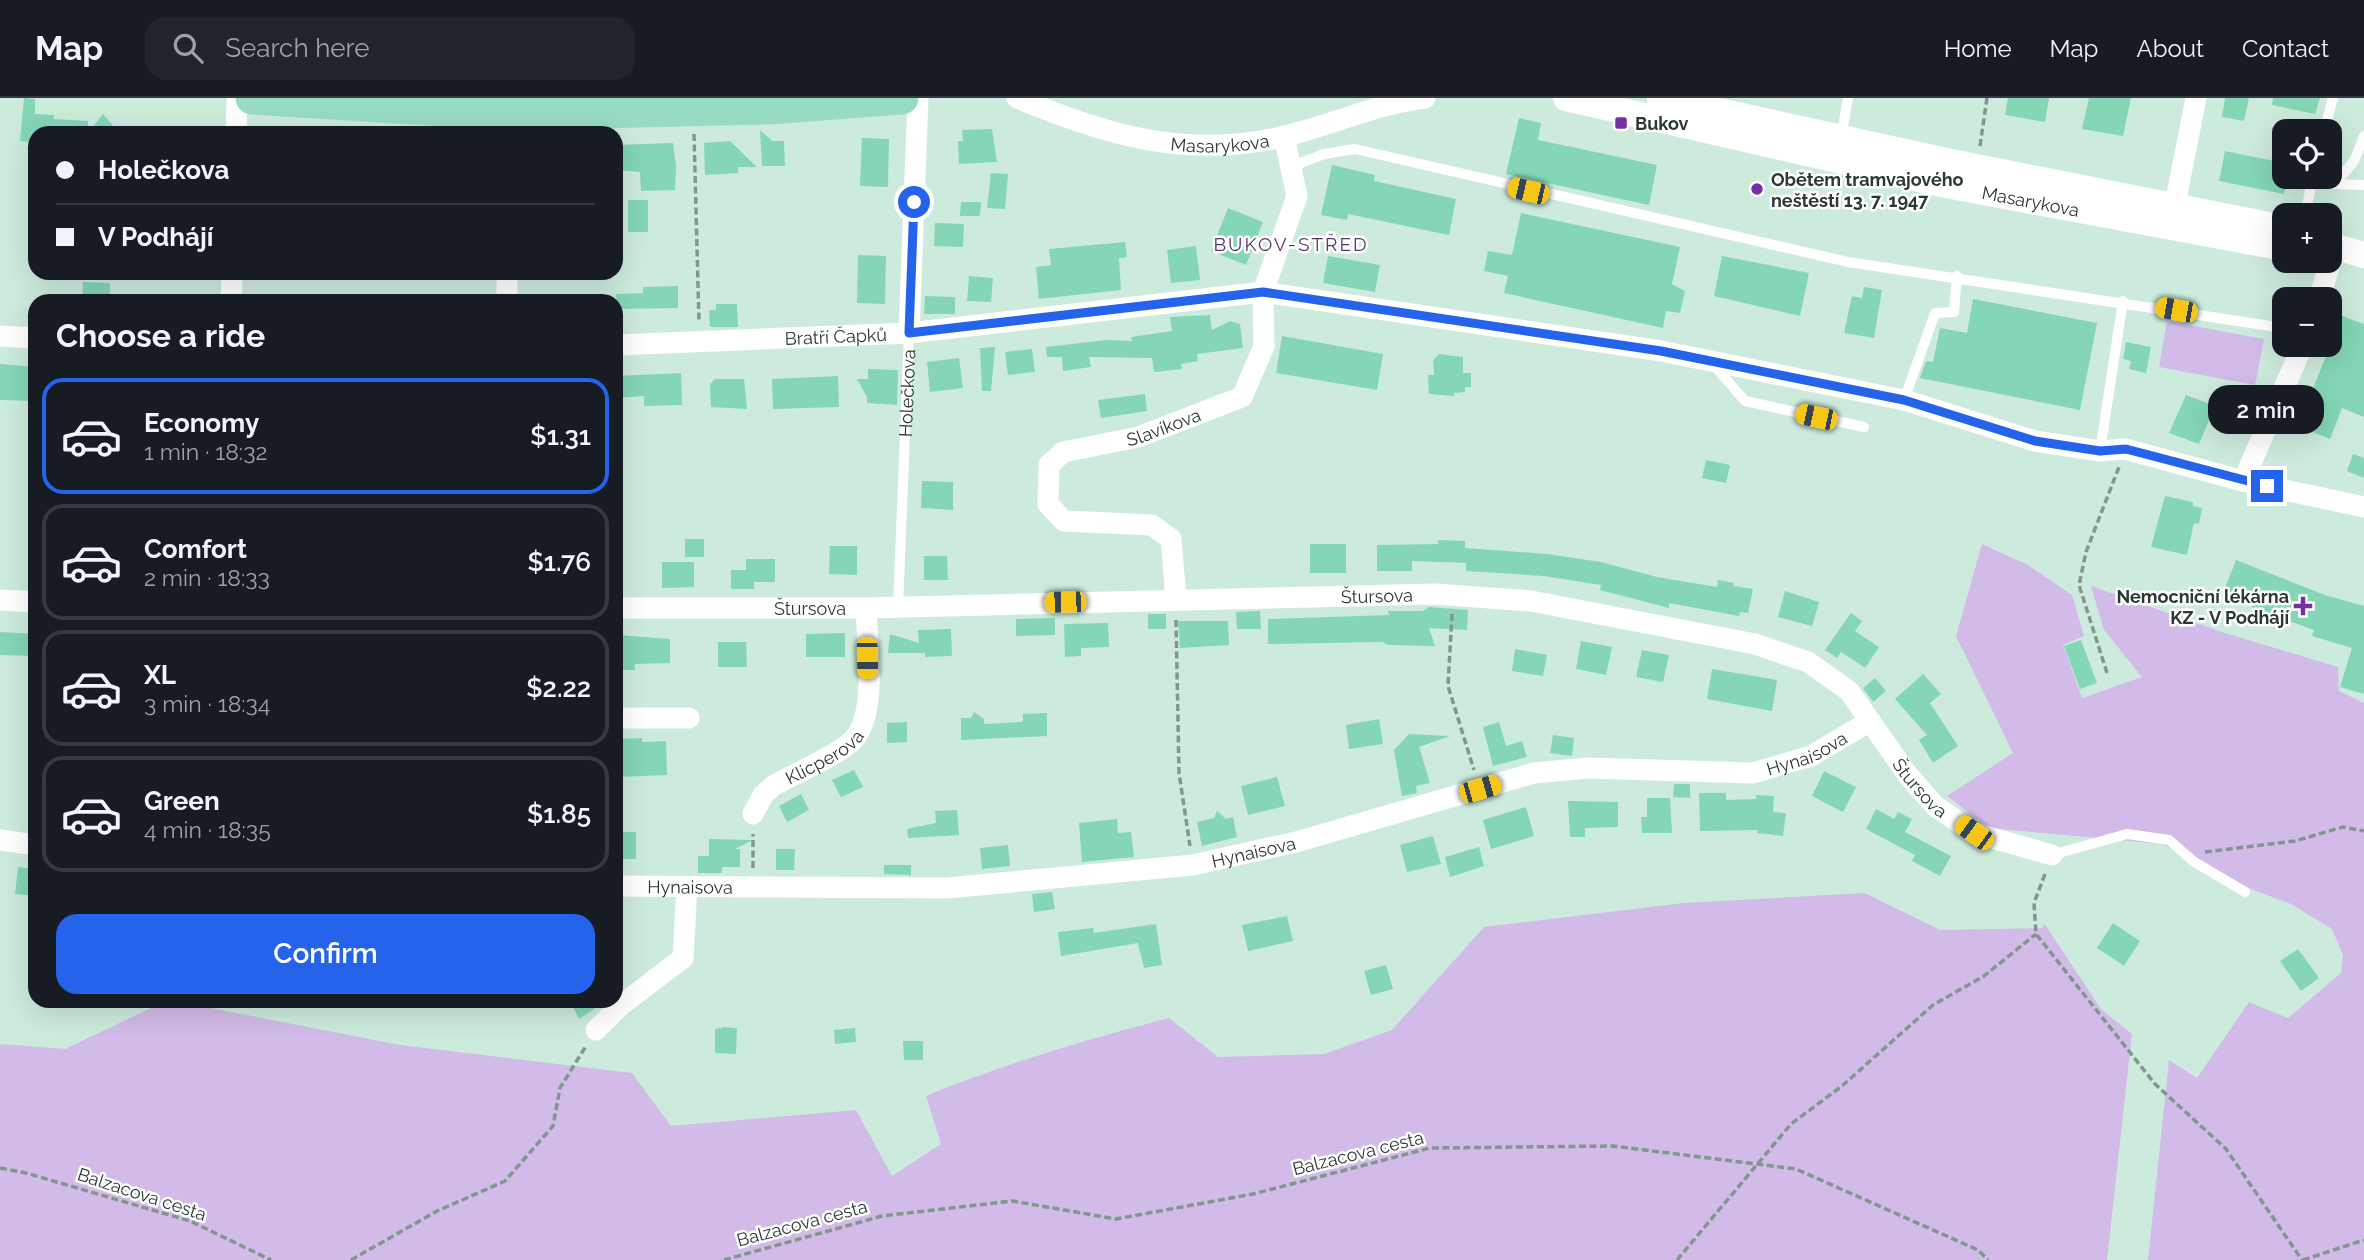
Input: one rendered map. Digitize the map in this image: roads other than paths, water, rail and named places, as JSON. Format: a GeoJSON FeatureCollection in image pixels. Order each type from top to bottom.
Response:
{"type":"FeatureCollection","features":[{"type":"Feature","properties":{"kind":"main road"},"geometry":{"type":"LineString","coordinates":[[252,98],[512,115],[694,111],[902,98]]}},
{"type":"Feature","properties":{"kind":"street"},"geometry":{"type":"LineString","coordinates":[[236,126],[237,98]]}},
{"type":"Feature","properties":{"kind":"street","name":"Holečkova"},"geometry":{"type":"LineString","coordinates":[[909,333],[918,98]]}},
{"type":"Feature","properties":{"kind":"street","name":"Masarykova"},"geometry":{"type":"LineString","coordinates":[[1017,98],[1116,135],[1181,146],[1248,143],[1284,136],[1378,107],[1425,98]]}},
{"type":"Feature","properties":{"kind":"street","name":"Masarykova"},"geometry":{"type":"LineString","coordinates":[[1566,98],[1832,160],[2172,218],[2272,227]]}},
{"type":"Feature","properties":{"kind":"street","name":"Masarykova"},"geometry":{"type":"LineString","coordinates":[[1660,98],[1841,138],[2272,245]]}},
{"type":"Feature","properties":{"kind":"street"},"geometry":{"type":"LineString","coordinates":[[2172,218],[2196,98]]}},
{"type":"Feature","properties":{"kind":"street","name":"Slavíkova"},"geometry":{"type":"LineString","coordinates":[[1176,599],[1171,539],[1152,525],[1064,521],[1048,504],[1049,465],[1063,452],[1138,437],[1242,397],[1264,346],[1263,292],[1297,196],[1293,166],[1284,136]]}},
{"type":"Feature","properties":{"kind":"street"},"geometry":{"type":"LineString","coordinates":[[2342,250],[2364,255]]}},
{"type":"Feature","properties":{"kind":"street","name":"Bratří Čapků"},"geometry":{"type":"LineString","coordinates":[[623,345],[909,333],[1263,292],[1710,361],[1904,400],[2035,441],[2100,451],[2126,449],[2243,481],[2364,507]]}},
{"type":"Feature","properties":{"kind":"street"},"geometry":{"type":"LineString","coordinates":[[0,336],[28,338]]}},
{"type":"Feature","properties":{"kind":"street"},"geometry":{"type":"LineString","coordinates":[[2243,481],[2298,357]]}},
{"type":"Feature","properties":{"kind":"street","name":"Štursova"},"geometry":{"type":"LineString","coordinates":[[623,608],[866,608],[1176,599],[1453,595],[1531,601],[1755,644],[1808,662],[1849,691],[1908,774],[1935,806],[1974,833],[2052,855]]}},
{"type":"Feature","properties":{"kind":"street"},"geometry":{"type":"LineString","coordinates":[[0,600],[28,601]]}},
{"type":"Feature","properties":{"kind":"street","name":"Klicperova"},"geometry":{"type":"LineString","coordinates":[[753,814],[763,795],[773,786],[852,741],[863,726],[868,708],[866,608]]}},
{"type":"Feature","properties":{"kind":"street"},"geometry":{"type":"LineString","coordinates":[[623,718],[689,718]]}},
{"type":"Feature","properties":{"kind":"street","name":"Hynaisova"},"geometry":{"type":"LineString","coordinates":[[623,887],[947,888],[1193,865],[1296,842],[1534,773],[1588,768],[1753,772],[1811,756],[1870,721]]}},
{"type":"Feature","properties":{"kind":"street"},"geometry":{"type":"LineString","coordinates":[[0,840],[28,844]]}},
{"type":"Feature","properties":{"kind":"street"},"geometry":{"type":"LineString","coordinates":[[623,1004],[683,958],[687,886]]}},
{"type":"Feature","properties":{"kind":"street"},"geometry":{"type":"LineString","coordinates":[[596,1030],[618,1008]]}},
{"type":"Feature","properties":{"kind":"lane"},"geometry":{"type":"LineString","coordinates":[[1841,138],[1848,98]]}},
{"type":"Feature","properties":{"kind":"lane"},"geometry":{"type":"LineString","coordinates":[[2327,119],[2333,98]]}},
{"type":"Feature","properties":{"kind":"lane"},"geometry":{"type":"LineString","coordinates":[[2342,177],[2359,161],[2364,136]]}},
{"type":"Feature","properties":{"kind":"lane"},"geometry":{"type":"LineString","coordinates":[[1293,166],[1324,154],[1355,149],[1848,262],[2123,301],[2272,326]]}},
{"type":"Feature","properties":{"kind":"lane"},"geometry":{"type":"LineString","coordinates":[[2342,184],[2364,185]]}},
{"type":"Feature","properties":{"kind":"lane"},"geometry":{"type":"LineString","coordinates":[[1904,400],[1935,313],[1954,312],[1957,276]]}},
{"type":"Feature","properties":{"kind":"lane"},"geometry":{"type":"LineString","coordinates":[[2100,451],[2123,301]]}},
{"type":"Feature","properties":{"kind":"lane","name":"Holečkova"},"geometry":{"type":"LineString","coordinates":[[898,607],[909,333]]}},
{"type":"Feature","properties":{"kind":"lane"},"geometry":{"type":"LineString","coordinates":[[1710,361],[1745,401],[1864,427]]}},
{"type":"Feature","properties":{"kind":"lane"},"geometry":{"type":"LineString","coordinates":[[2052,855],[2127,834],[2169,841],[2245,892]]}},
{"type":"Feature","properties":{"kind":"place","name":"Bukov"},"geometry":{"type":"Point","coordinates":[1621,123]}},
{"type":"Feature","properties":{"kind":"place","name":"Obětem tramvajového neštěstí 13. 7. 1947"},"geometry":{"type":"Point","coordinates":[1757,189]}},
{"type":"Feature","properties":{"kind":"place","name":"Nemocniční lékárna KZ - V Podhájí"},"geometry":{"type":"Point","coordinates":[2303,606]}},
{"type":"Feature","properties":{"kind":"district","name":"BUKOV-STŘED"},"geometry":{"type":"Point","coordinates":[1291,244]}}]}
